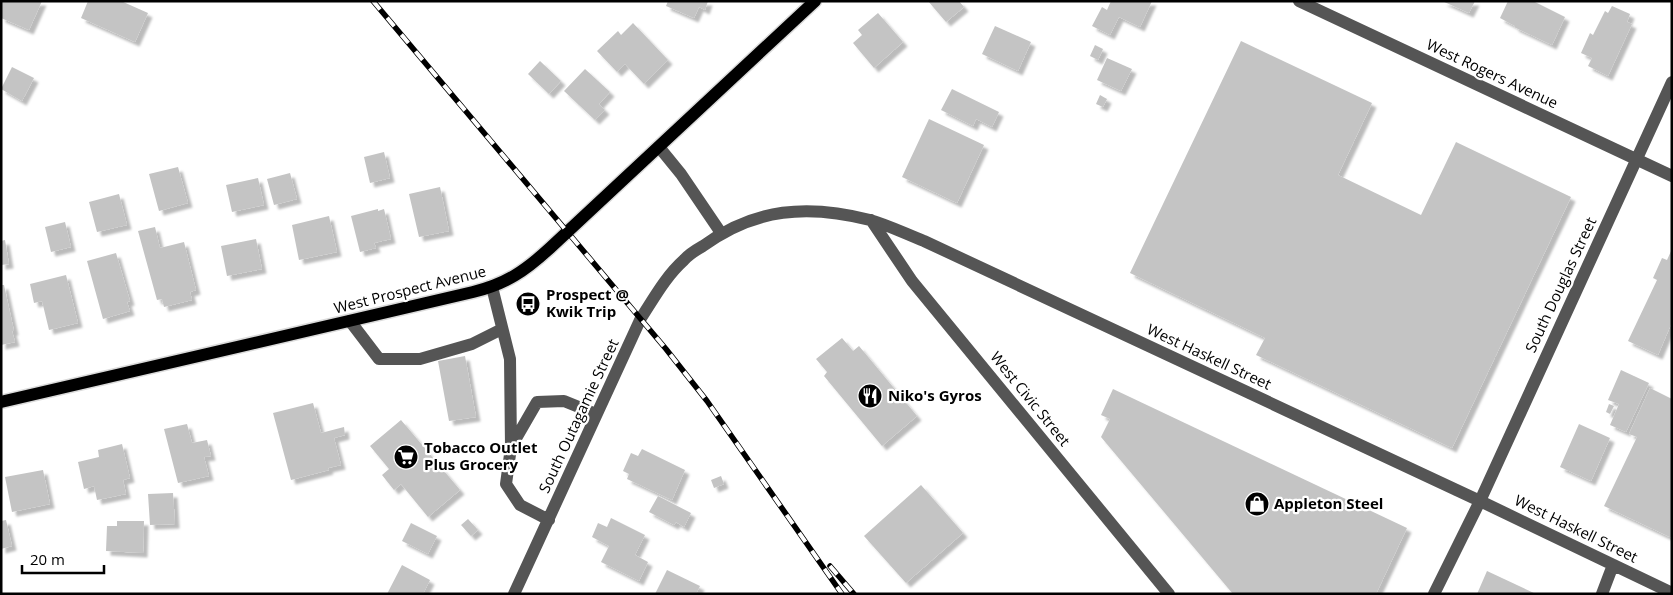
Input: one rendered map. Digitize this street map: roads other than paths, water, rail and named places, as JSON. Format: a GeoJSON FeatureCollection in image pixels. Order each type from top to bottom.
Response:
{"type":"FeatureCollection","features":[{"type":"Feature","properties":{"kind":"main road","name":"West Prospect Avenue"},"geometry":{"type":"LineString","coordinates":[[1,402],[492,288],[512,279],[533,264],[815,1]]}},
{"type":"Feature","properties":{"kind":"street","name":"West Rogers Avenue"},"geometry":{"type":"LineString","coordinates":[[1299,1],[1672,176]]}},
{"type":"Feature","properties":{"kind":"street","name":"South Douglas Street"},"geometry":{"type":"LineString","coordinates":[[1434,594],[1480,501],[1672,82]]}},
{"type":"Feature","properties":{"kind":"street"},"geometry":{"type":"LineString","coordinates":[[659,147],[721,233]]}},
{"type":"Feature","properties":{"kind":"street","name":"West Haskell Street"},"geometry":{"type":"LineString","coordinates":[[721,233],[754,218],[794,210],[824,212],[871,220],[933,246],[1480,501],[1672,593]]}},
{"type":"Feature","properties":{"kind":"street","name":"West Civic Street"},"geometry":{"type":"LineString","coordinates":[[871,220],[912,281],[1169,594]]}},
{"type":"Feature","properties":{"kind":"street","name":"South Outagamie Street"},"geometry":{"type":"LineString","coordinates":[[514,594],[641,318],[660,287],[684,259],[721,233]]}},
{"type":"Feature","properties":{"kind":"street"},"geometry":{"type":"LineString","coordinates":[[492,288],[510,359],[511,447],[506,484],[520,505],[549,520]]}},
{"type":"Feature","properties":{"kind":"street"},"geometry":{"type":"LineString","coordinates":[[350,321],[380,359],[420,359],[472,344],[502,329]]}},
{"type":"Feature","properties":{"kind":"street"},"geometry":{"type":"LineString","coordinates":[[511,447],[537,402],[564,401],[596,414]]}},
{"type":"Feature","properties":{"kind":"street"},"geometry":{"type":"LineString","coordinates":[[1602,594],[1613,565]]}},
{"type":"Feature","properties":{"kind":"railway"},"geometry":{"type":"LineString","coordinates":[[373,1],[666,349],[707,401],[842,594]]}},
{"type":"Feature","properties":{"kind":"railway"},"geometry":{"type":"LineString","coordinates":[[830,566],[854,594]]}},
{"type":"Feature","properties":{"kind":"place","name":"Prospect @ Kwik Trip"},"geometry":{"type":"Point","coordinates":[528,304]}},
{"type":"Feature","properties":{"kind":"place","name":"Niko's Gyros"},"geometry":{"type":"Point","coordinates":[870,396]}},
{"type":"Feature","properties":{"kind":"place","name":"Tobacco Outlet Plus Grocery"},"geometry":{"type":"Point","coordinates":[406,457]}},
{"type":"Feature","properties":{"kind":"place","name":"Appleton Steel"},"geometry":{"type":"Point","coordinates":[1257,504]}}]}
